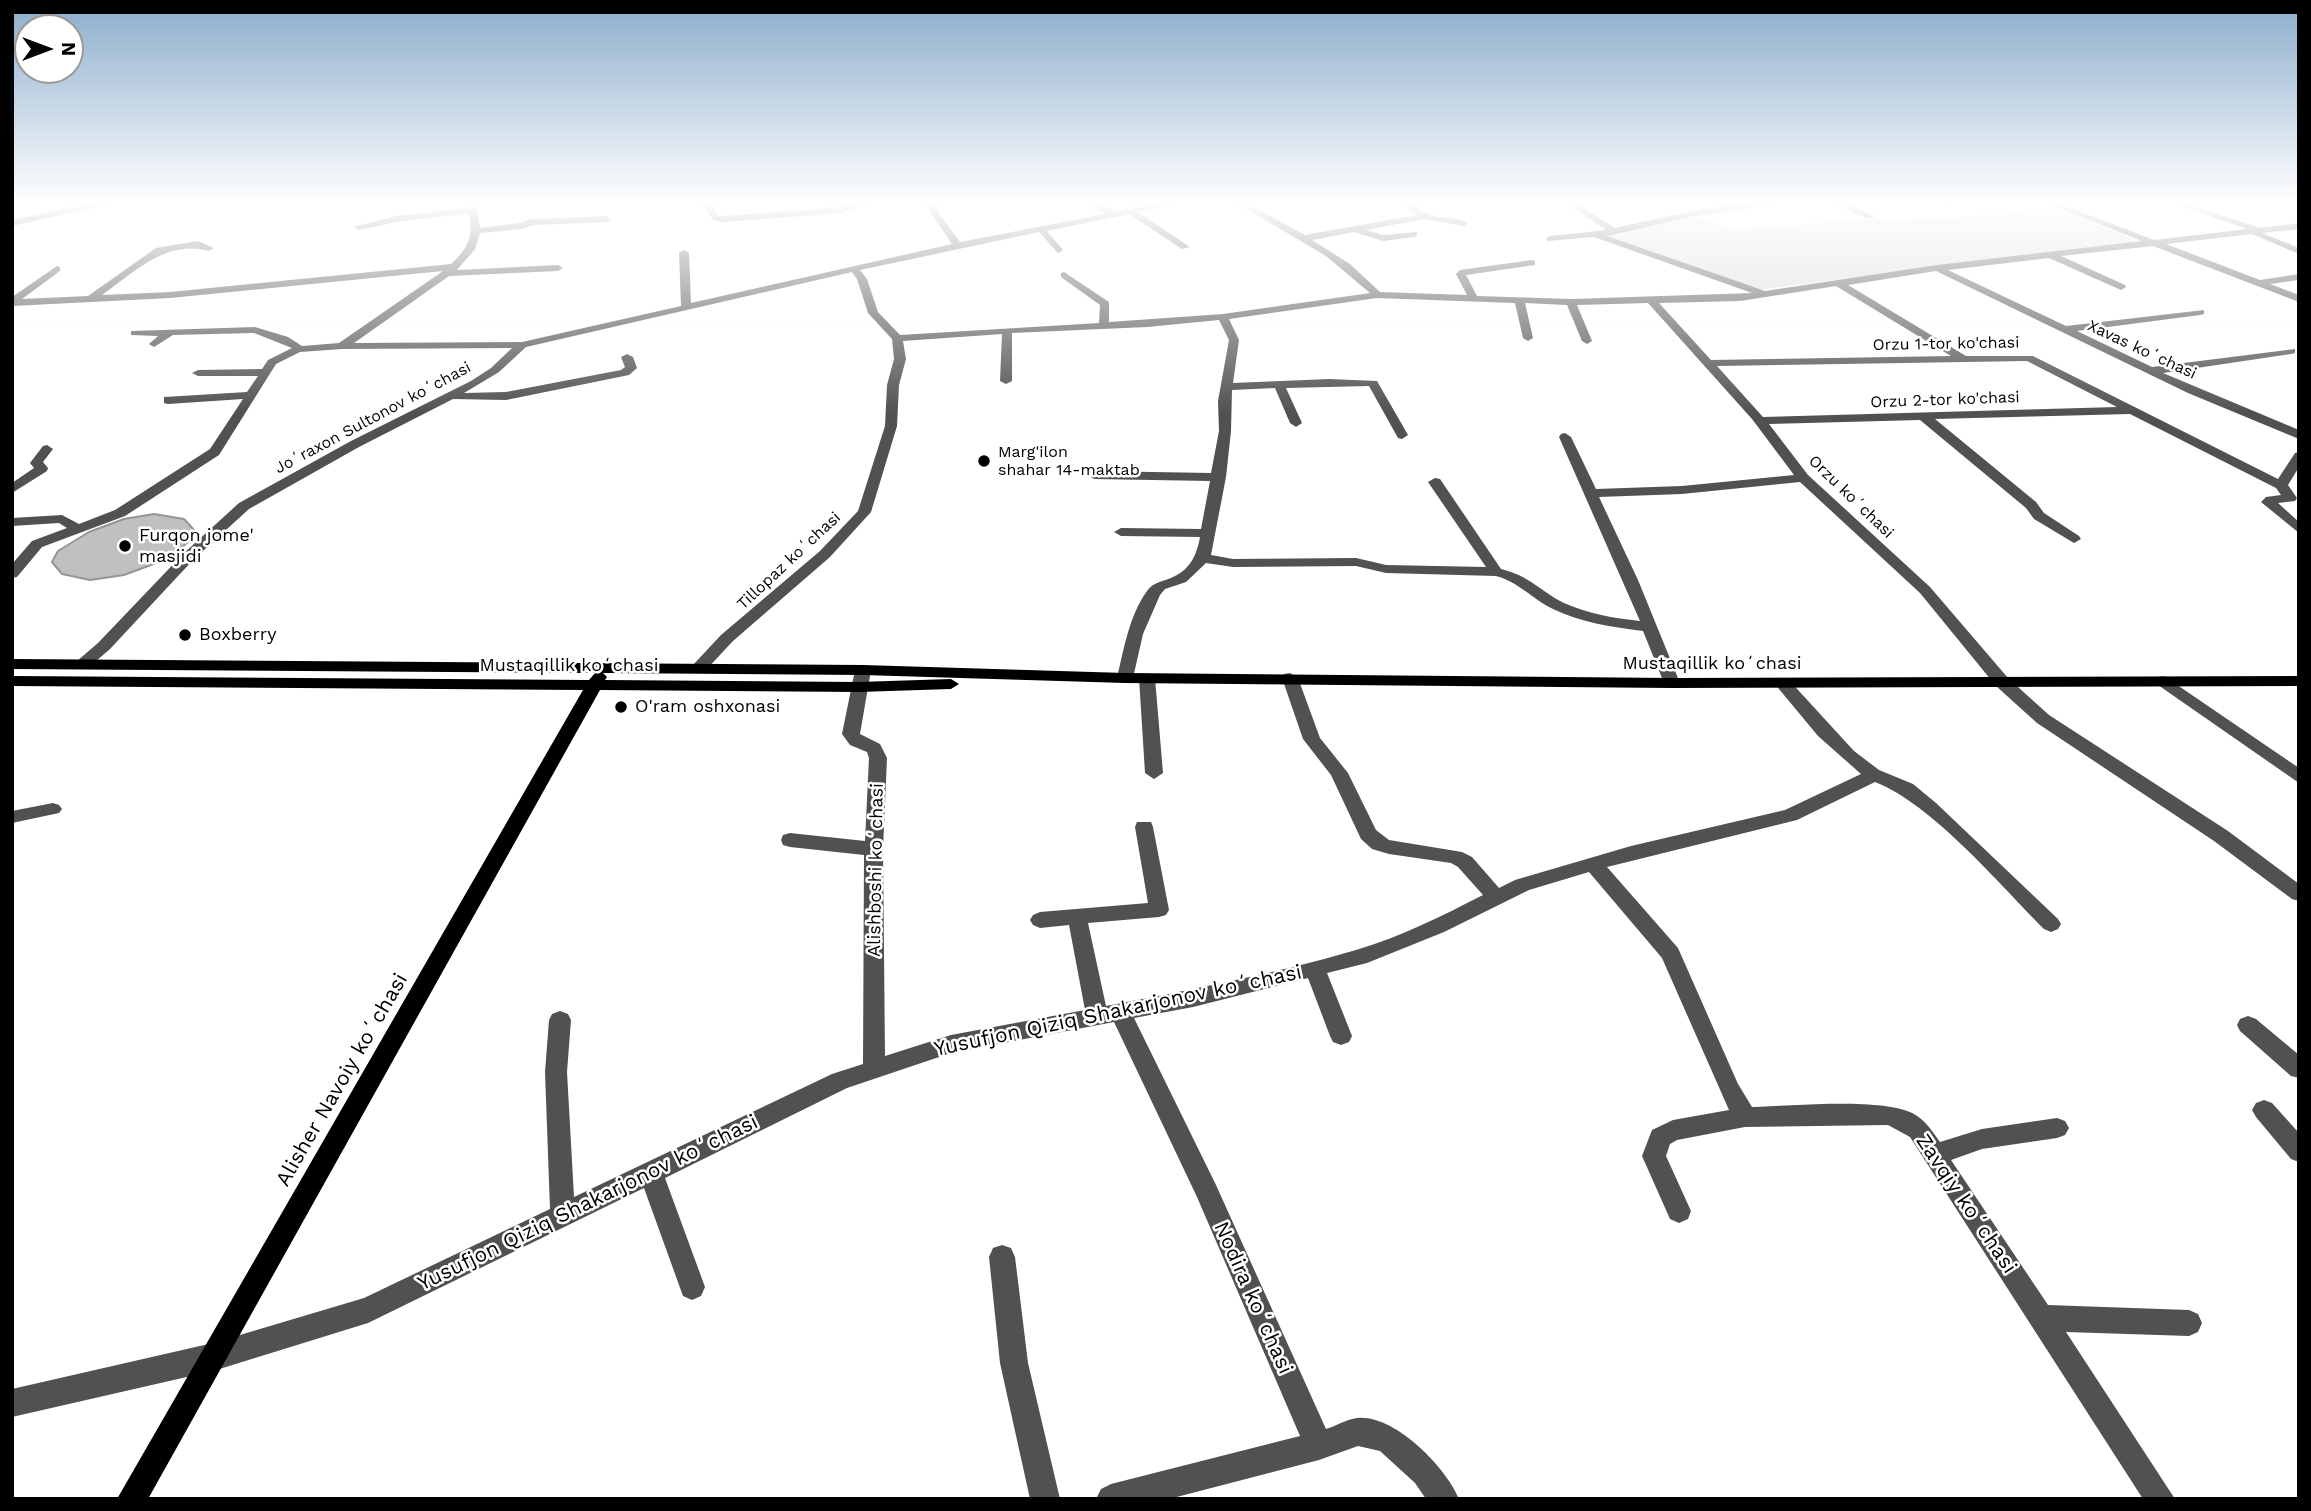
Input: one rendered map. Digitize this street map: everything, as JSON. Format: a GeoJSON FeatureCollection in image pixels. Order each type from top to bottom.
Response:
{"type":"FeatureCollection","features":[{"type":"Feature","properties":{"kind":"main road","name":"Mustaqillik koʻchasi"},"geometry":{"type":"LineString","coordinates":[[12,664],[599,677],[698,669],[860,678]]}},
{"type":"Feature","properties":{"kind":"main road","name":"Mustaqillik koʻchasi"},"geometry":{"type":"LineString","coordinates":[[12,681],[599,677],[1290,678],[1672,683],[2299,681]]}},
{"type":"Feature","properties":{"kind":"main road","name":"Alisher Navoiy koʻchasi"},"geometry":{"type":"LineString","coordinates":[[132,1499],[599,677]]}},
{"type":"Feature","properties":{"kind":"street"},"geometry":{"type":"LineString","coordinates":[[12,303],[54,272]]}},
{"type":"Feature","properties":{"kind":"street"},"geometry":{"type":"LineString","coordinates":[[88,301],[129,272]]}},
{"type":"Feature","properties":{"kind":"street"},"geometry":{"type":"LineString","coordinates":[[12,303],[88,301],[435,272]]}},
{"type":"Feature","properties":{"kind":"street"},"geometry":{"type":"LineString","coordinates":[[342,346],[449,272]]}},
{"type":"Feature","properties":{"kind":"street"},"geometry":{"type":"LineString","coordinates":[[685,272],[686,306]]}},
{"type":"Feature","properties":{"kind":"street","name":"Joʻraxon Sultonov koʻchasi"},"geometry":{"type":"LineString","coordinates":[[83,664],[104,646],[188,557],[244,506],[495,370],[522,345],[848,272]]}},
{"type":"Feature","properties":{"kind":"street"},"geometry":{"type":"LineString","coordinates":[[856,272],[862,279],[873,313],[897,338],[1223,317],[1377,295],[1571,302],[1740,298],[1914,272]]}},
{"type":"Feature","properties":{"kind":"street"},"geometry":{"type":"LineString","coordinates":[[1351,272],[1377,295]]}},
{"type":"Feature","properties":{"kind":"street"},"geometry":{"type":"LineString","coordinates":[[1466,272],[1462,272],[1473,298]]}},
{"type":"Feature","properties":{"kind":"street"},"geometry":{"type":"LineString","coordinates":[[1701,272],[1765,294]]}},
{"type":"Feature","properties":{"kind":"street","name":"Xavas koʻchasi"},"geometry":{"type":"LineString","coordinates":[[1944,272],[2151,372],[2246,415],[2299,435]]}},
{"type":"Feature","properties":{"kind":"street"},"geometry":{"type":"LineString","coordinates":[[2087,272],[2122,287]]}},
{"type":"Feature","properties":{"kind":"street"},"geometry":{"type":"LineString","coordinates":[[2229,272],[2299,299]]}},
{"type":"Feature","properties":{"kind":"street"},"geometry":{"type":"LineString","coordinates":[[1064,275],[1077,286],[1095,294],[1105,304],[1104,326]]}},
{"type":"Feature","properties":{"kind":"street"},"geometry":{"type":"LineString","coordinates":[[2261,284],[2299,277]]}},
{"type":"Feature","properties":{"kind":"street"},"geometry":{"type":"LineString","coordinates":[[1839,283],[1964,359]]}},
{"type":"Feature","properties":{"kind":"street"},"geometry":{"type":"LineString","coordinates":[[1519,300],[1528,338]]}},
{"type":"Feature","properties":{"kind":"street"},"geometry":{"type":"LineString","coordinates":[[1571,302],[1587,341]]}},
{"type":"Feature","properties":{"kind":"street","name":"Orzu koʻchasi"},"geometry":{"type":"LineString","coordinates":[[1652,302],[1759,421],[1803,478],[1925,590],[2002,682],[2042,719],[2221,836],[2299,894]]}},
{"type":"Feature","properties":{"kind":"street"},"geometry":{"type":"LineString","coordinates":[[2061,330],[2200,312]]}},
{"type":"Feature","properties":{"kind":"street"},"geometry":{"type":"LineString","coordinates":[[1125,678],[1135,634],[1153,593],[1160,586],[1181,579],[1203,558],[1226,431],[1226,387],[1234,340],[1223,317]]}},
{"type":"Feature","properties":{"kind":"street"},"geometry":{"type":"LineString","coordinates":[[135,334],[255,330],[292,341],[299,349]]}},
{"type":"Feature","properties":{"kind":"street"},"geometry":{"type":"LineString","coordinates":[[1006,382],[1007,330]]}},
{"type":"Feature","properties":{"kind":"street"},"geometry":{"type":"LineString","coordinates":[[154,344],[170,332]]}},
{"type":"Feature","properties":{"kind":"street","name":"Tillopaz koʻchasi"},"geometry":{"type":"LineString","coordinates":[[698,669],[727,638],[825,554],[864,512],[891,426],[892,385],[900,359],[897,338]]}},
{"type":"Feature","properties":{"kind":"street"},"geometry":{"type":"LineString","coordinates":[[12,552],[120,513],[215,452],[266,372],[282,355],[299,349],[342,346],[522,345]]}},
{"type":"Feature","properties":{"kind":"street"},"geometry":{"type":"LineString","coordinates":[[2151,372],[2291,351]]}},
{"type":"Feature","properties":{"kind":"street"},"geometry":{"type":"LineString","coordinates":[[450,395],[487,399],[515,397],[560,385],[625,373],[631,368],[627,357]]}},
{"type":"Feature","properties":{"kind":"street","name":"Orzu 1-tor ko'chasi"},"geometry":{"type":"LineString","coordinates":[[1708,363],[2029,358],[2281,485]]}},
{"type":"Feature","properties":{"kind":"street"},"geometry":{"type":"LineString","coordinates":[[198,373],[266,372]]}},
{"type":"Feature","properties":{"kind":"street"},"geometry":{"type":"LineString","coordinates":[[1226,387],[1373,383],[1402,435]]}},
{"type":"Feature","properties":{"kind":"street"},"geometry":{"type":"LineString","coordinates":[[1279,384],[1296,423]]}},
{"type":"Feature","properties":{"kind":"street"},"geometry":{"type":"LineString","coordinates":[[168,400],[251,395]]}},
{"type":"Feature","properties":{"kind":"street","name":"Orzu 2-tor ko'chasi"},"geometry":{"type":"LineString","coordinates":[[1759,421],[2132,410]]}},
{"type":"Feature","properties":{"kind":"street"},"geometry":{"type":"LineString","coordinates":[[1923,416],[2031,505],[2039,516],[2074,539]]}},
{"type":"Feature","properties":{"kind":"street"},"geometry":{"type":"LineString","coordinates":[[1565,437],[1651,627],[1672,683]]}},
{"type":"Feature","properties":{"kind":"street"},"geometry":{"type":"LineString","coordinates":[[12,489],[42,468],[36,463],[47,449]]}},
{"type":"Feature","properties":{"kind":"street"},"geometry":{"type":"LineString","coordinates":[[2299,456],[2281,485],[2290,498],[2268,502],[2299,529]]}},
{"type":"Feature","properties":{"kind":"street"},"geometry":{"type":"LineString","coordinates":[[1094,475],[1219,477]]}},
{"type":"Feature","properties":{"kind":"street"},"geometry":{"type":"LineString","coordinates":[[1590,493],[1682,490],[1803,478]]}},
{"type":"Feature","properties":{"kind":"street"},"geometry":{"type":"LineString","coordinates":[[1435,482],[1496,572]]}},
{"type":"Feature","properties":{"kind":"street"},"geometry":{"type":"LineString","coordinates":[[12,522],[62,519],[79,530]]}},
{"type":"Feature","properties":{"kind":"street"},"geometry":{"type":"LineString","coordinates":[[1121,532],[1208,533]]}},
{"type":"Feature","properties":{"kind":"street"},"geometry":{"type":"LineString","coordinates":[[12,574],[37,544]]}},
{"type":"Feature","properties":{"kind":"street"},"geometry":{"type":"LineString","coordinates":[[1203,558],[1233,563],[1329,561],[1356,562],[1386,569],[1496,572],[1516,577],[1557,604],[1599,621],[1651,627]]}},
{"type":"Feature","properties":{"kind":"street","name":"Alishboshi koʻchasi"},"geometry":{"type":"LineString","coordinates":[[860,678],[851,734],[856,741],[874,748],[878,753],[874,849],[874,1070]]}},
{"type":"Feature","properties":{"kind":"street"},"geometry":{"type":"LineString","coordinates":[[1147,678],[1154,773]]}},
{"type":"Feature","properties":{"kind":"street"},"geometry":{"type":"LineString","coordinates":[[1290,678],[1312,739],[1339,773],[1368,834],[1379,844],[1389,848],[1454,858],[1465,863],[1497,898]]}},
{"type":"Feature","properties":{"kind":"street"},"geometry":{"type":"LineString","coordinates":[[2164,681],[2299,777]]}},
{"type":"Feature","properties":{"kind":"street"},"geometry":{"type":"LineString","coordinates":[[1782,683],[1813,720],[1875,775],[1894,780],[1910,791],[1987,859],[2052,924]]}},
{"type":"Feature","properties":{"kind":"street","name":"Yusufjon Qiziq Shakarjonov koʻchasi"},"geometry":{"type":"LineString","coordinates":[[12,1403],[213,1357],[368,1310],[840,1081],[951,1044],[1193,998],[1360,957],[1437,927],[1522,886],[1593,864],[1790,815],[1875,775]]}},
{"type":"Feature","properties":{"kind":"street"},"geometry":{"type":"LineString","coordinates":[[12,817],[53,809]]}},
{"type":"Feature","properties":{"kind":"street"},"geometry":{"type":"LineString","coordinates":[[1040,920],[1159,910],[1144,827]]}},
{"type":"Feature","properties":{"kind":"street"},"geometry":{"type":"LineString","coordinates":[[790,840],[874,849]]}},
{"type":"Feature","properties":{"kind":"street"},"geometry":{"type":"LineString","coordinates":[[1593,864],[1671,954],[1745,1118]]}},
{"type":"Feature","properties":{"kind":"street","name":"Nodira koʻchasi"},"geometry":{"type":"LineString","coordinates":[[1077,917],[1108,1014],[1207,1193],[1319,1446]]}},
{"type":"Feature","properties":{"kind":"street"},"geometry":{"type":"LineString","coordinates":[[1315,968],[1341,1037]]}},
{"type":"Feature","properties":{"kind":"street"},"geometry":{"type":"LineString","coordinates":[[560,1020],[556,1072],[563,1215]]}},
{"type":"Feature","properties":{"kind":"street"},"geometry":{"type":"LineString","coordinates":[[2248,1025],[2299,1069]]}},
{"type":"Feature","properties":{"kind":"street"},"geometry":{"type":"LineString","coordinates":[[2264,1110],[2299,1151]]}},
{"type":"Feature","properties":{"kind":"street","name":"Zavqiy koʻchasi"},"geometry":{"type":"LineString","coordinates":[[1679,1211],[1654,1156],[1660,1137],[1672,1130],[1745,1118],[1888,1115],[1905,1121],[1918,1130],[2160,1499]]}},
{"type":"Feature","properties":{"kind":"street"},"geometry":{"type":"LineString","coordinates":[[1934,1154],[1982,1139],[2057,1128]]}},
{"type":"Feature","properties":{"kind":"street"},"geometry":{"type":"LineString","coordinates":[[651,1172],[692,1287]]}},
{"type":"Feature","properties":{"kind":"street"},"geometry":{"type":"LineString","coordinates":[[1002,1257],[1014,1363],[1045,1499]]}},
{"type":"Feature","properties":{"kind":"street"},"geometry":{"type":"LineString","coordinates":[[2041,1318],[2189,1323]]}},
{"type":"Feature","properties":{"kind":"street"},"geometry":{"type":"LineString","coordinates":[[1127,1497],[1319,1446],[1358,1432],[1387,1438],[1425,1473],[1444,1499]]}},
{"type":"Feature","properties":{"kind":"shaded area"},"geometry":{"type":"Polygon","coordinates":[[[1703,272],[1901,272],[1756,290],[1703,272]]]}},
{"type":"Feature","properties":{"kind":"building","name":"Furqon jome' masjidi"},"geometry":{"type":"Polygon","coordinates":[[[154,514],[184,519],[195,531],[179,550],[159,562],[124,575],[90,580],[62,574],[52,562],[58,551],[89,532],[124,519],[154,514]]]}},
{"type":"Feature","properties":{"kind":"place","name":"Marg'ilon shahar 14-maktab"},"geometry":{"type":"Point","coordinates":[984,461]}},
{"type":"Feature","properties":{"kind":"place","name":"Furqon jome' masjidi"},"geometry":{"type":"Point","coordinates":[125,546]}},
{"type":"Feature","properties":{"kind":"place","name":"Boxberry"},"geometry":{"type":"Point","coordinates":[185,635]}},
{"type":"Feature","properties":{"kind":"place","name":"O'ram oshxonasi"},"geometry":{"type":"Point","coordinates":[621,707]}}]}
